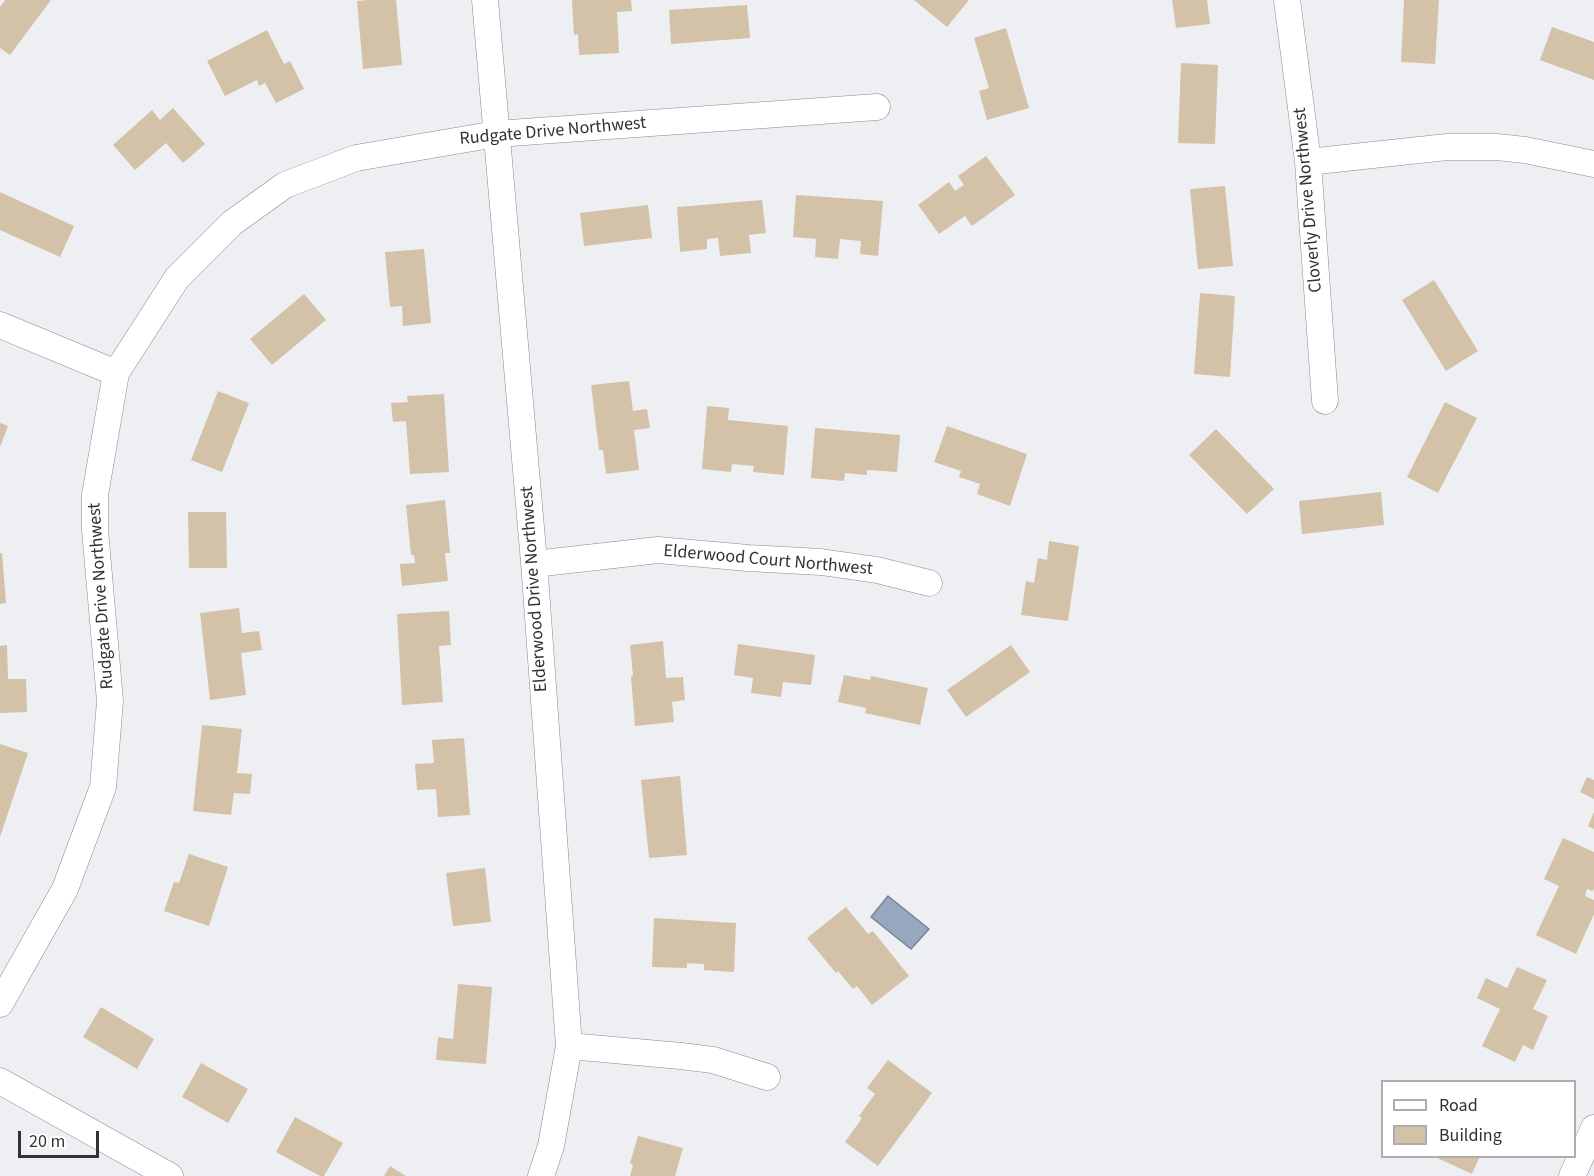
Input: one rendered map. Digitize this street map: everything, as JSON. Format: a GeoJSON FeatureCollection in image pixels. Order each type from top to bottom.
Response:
{"type":"FeatureCollection","features":[{"type":"Feature","properties":{"kind":"street","name":"Elderwood Drive Northwest"},"geometry":{"type":"LineString","coordinates":[[484,0],[534,564],[569,1046],[551,1146],[541,1176]]}},
{"type":"Feature","properties":{"kind":"street","name":"Cloverly Drive Northwest"},"geometry":{"type":"LineString","coordinates":[[1287,0],[1308,162],[1326,401]]}},
{"type":"Feature","properties":{"kind":"street","name":"Rudgate Drive Northwest"},"geometry":{"type":"LineString","coordinates":[[0,1004],[65,889],[103,787],[110,701],[97,550],[95,495],[116,373],[177,278],[232,223],[285,185],[356,158],[496,134],[877,107]]}},
{"type":"Feature","properties":{"kind":"street"},"geometry":{"type":"LineString","coordinates":[[1308,162],[1447,147],[1497,147],[1525,150],[1594,164]]}},
{"type":"Feature","properties":{"kind":"street"},"geometry":{"type":"LineString","coordinates":[[0,325],[116,373]]}},
{"type":"Feature","properties":{"kind":"street","name":"Elderwood Court Northwest"},"geometry":{"type":"LineString","coordinates":[[534,564],[658,550],[821,562],[877,570],[929,583]]}},
{"type":"Feature","properties":{"kind":"street"},"geometry":{"type":"LineString","coordinates":[[569,1046],[712,1060],[767,1077]]}},
{"type":"Feature","properties":{"kind":"street"},"geometry":{"type":"LineString","coordinates":[[0,1081],[170,1176]]}},
{"type":"Feature","properties":{"kind":"street"},"geometry":{"type":"LineString","coordinates":[[1572,1176],[1594,1128]]}},
{"type":"Feature","properties":{"kind":"water"},"geometry":{"type":"Polygon","coordinates":[[[888,896],[929,929],[911,949],[871,917],[888,896]]]}},
{"type":"Feature","properties":{"kind":"building"},"geometry":{"type":"Polygon","coordinates":[[[5,0],[51,0],[10,55],[0,48],[0,7],[5,0]]]}},
{"type":"Feature","properties":{"kind":"building"},"geometry":{"type":"Polygon","coordinates":[[[396,0],[402,65],[363,69],[357,1],[396,0]]]}},
{"type":"Feature","properties":{"kind":"building"},"geometry":{"type":"Polygon","coordinates":[[[572,0],[631,0],[632,11],[617,12],[619,53],[579,55],[578,34],[574,35],[572,0]]]}},
{"type":"Feature","properties":{"kind":"building"},"geometry":{"type":"Polygon","coordinates":[[[914,0],[969,0],[947,27],[914,0]]]}},
{"type":"Feature","properties":{"kind":"building"},"geometry":{"type":"Polygon","coordinates":[[[1172,0],[1207,0],[1210,24],[1176,28],[1172,0]]]}},
{"type":"Feature","properties":{"kind":"building"},"geometry":{"type":"Polygon","coordinates":[[[1404,0],[1439,0],[1435,64],[1401,62],[1404,0]]]}},
{"type":"Feature","properties":{"kind":"building"},"geometry":{"type":"Polygon","coordinates":[[[747,5],[750,38],[671,44],[669,10],[747,5]]]}},
{"type":"Feature","properties":{"kind":"building"},"geometry":{"type":"Polygon","coordinates":[[[1552,27],[1594,42],[1594,80],[1540,60],[1552,27]]]}},
{"type":"Feature","properties":{"kind":"building"},"geometry":{"type":"Polygon","coordinates":[[[1006,28],[1029,108],[987,120],[979,91],[989,88],[974,38],[1006,28]]]}},
{"type":"Feature","properties":{"kind":"building"},"geometry":{"type":"Polygon","coordinates":[[[267,30],[284,64],[290,61],[304,89],[276,103],[265,83],[259,86],[257,80],[225,96],[207,61],[267,30]]]}},
{"type":"Feature","properties":{"kind":"building"},"geometry":{"type":"Polygon","coordinates":[[[1181,63],[1218,65],[1215,144],[1178,143],[1181,63]]]}},
{"type":"Feature","properties":{"kind":"building"},"geometry":{"type":"Polygon","coordinates":[[[173,108],[205,144],[183,163],[166,143],[135,170],[113,145],[152,110],[160,120],[173,108]]]}},
{"type":"Feature","properties":{"kind":"building"},"geometry":{"type":"Polygon","coordinates":[[[986,156],[1015,195],[972,226],[965,216],[939,234],[918,205],[949,182],[955,191],[964,185],[958,176],[986,156]]]}},
{"type":"Feature","properties":{"kind":"building"},"geometry":{"type":"Polygon","coordinates":[[[1225,186],[1233,266],[1198,269],[1190,189],[1225,186]]]}},
{"type":"Feature","properties":{"kind":"building"},"geometry":{"type":"Polygon","coordinates":[[[0,192],[74,226],[60,257],[0,230],[0,192]]]}},
{"type":"Feature","properties":{"kind":"building"},"geometry":{"type":"Polygon","coordinates":[[[796,195],[883,201],[878,256],[860,254],[861,241],[840,239],[838,259],[815,257],[816,239],[793,237],[796,195]]]}},
{"type":"Feature","properties":{"kind":"building"},"geometry":{"type":"Polygon","coordinates":[[[762,200],[766,233],[749,235],[751,253],[720,256],[718,238],[707,239],[707,249],[680,252],[677,207],[762,200]]]}},
{"type":"Feature","properties":{"kind":"building"},"geometry":{"type":"Polygon","coordinates":[[[648,205],[652,238],[584,246],[580,213],[648,205]]]}},
{"type":"Feature","properties":{"kind":"building"},"geometry":{"type":"Polygon","coordinates":[[[424,249],[431,323],[403,326],[402,306],[390,307],[385,252],[424,249]]]}},
{"type":"Feature","properties":{"kind":"building"},"geometry":{"type":"Polygon","coordinates":[[[1434,280],[1478,351],[1446,371],[1402,300],[1434,280]]]}},
{"type":"Feature","properties":{"kind":"building"},"geometry":{"type":"Polygon","coordinates":[[[1200,293],[1235,296],[1230,377],[1194,374],[1200,293]]]}},
{"type":"Feature","properties":{"kind":"building"},"geometry":{"type":"Polygon","coordinates":[[[304,294],[326,320],[272,365],[250,339],[304,294]]]}},
{"type":"Feature","properties":{"kind":"building"},"geometry":{"type":"Polygon","coordinates":[[[629,381],[633,411],[647,409],[650,428],[634,430],[639,470],[606,474],[603,450],[599,450],[591,385],[629,381]]]}},
{"type":"Feature","properties":{"kind":"building"},"geometry":{"type":"Polygon","coordinates":[[[218,391],[249,403],[222,472],[191,460],[218,391]]]}},
{"type":"Feature","properties":{"kind":"building"},"geometry":{"type":"Polygon","coordinates":[[[444,394],[449,472],[410,474],[406,421],[393,422],[391,403],[408,402],[407,396],[444,394]]]}},
{"type":"Feature","properties":{"kind":"building"},"geometry":{"type":"Polygon","coordinates":[[[1445,402],[1477,418],[1438,493],[1407,477],[1445,402]]]}},
{"type":"Feature","properties":{"kind":"building"},"geometry":{"type":"Polygon","coordinates":[[[707,406],[729,408],[728,420],[788,426],[784,475],[753,472],[754,466],[732,464],[731,472],[702,469],[707,406]]]}},
{"type":"Feature","properties":{"kind":"building"},"geometry":{"type":"Polygon","coordinates":[[[0,423],[8,426],[0,447],[0,423]]]}},
{"type":"Feature","properties":{"kind":"building"},"geometry":{"type":"Polygon","coordinates":[[[947,426],[1027,454],[1010,506],[977,494],[980,484],[959,477],[961,471],[934,462],[947,426]]]}},
{"type":"Feature","properties":{"kind":"building"},"geometry":{"type":"Polygon","coordinates":[[[815,428],[900,435],[897,472],[867,470],[867,475],[845,473],[844,481],[811,478],[815,428]]]}},
{"type":"Feature","properties":{"kind":"building"},"geometry":{"type":"Polygon","coordinates":[[[1216,429],[1274,489],[1247,514],[1189,455],[1216,429]]]}},
{"type":"Feature","properties":{"kind":"building"},"geometry":{"type":"Polygon","coordinates":[[[1381,492],[1384,525],[1302,534],[1299,501],[1381,492]]]}},
{"type":"Feature","properties":{"kind":"building"},"geometry":{"type":"Polygon","coordinates":[[[445,500],[450,553],[445,553],[448,581],[402,586],[400,564],[415,563],[414,555],[411,555],[406,505],[445,500]]]}},
{"type":"Feature","properties":{"kind":"building"},"geometry":{"type":"Polygon","coordinates":[[[188,512],[226,512],[227,568],[189,568],[188,512]]]}},
{"type":"Feature","properties":{"kind":"building"},"geometry":{"type":"Polygon","coordinates":[[[1049,541],[1079,546],[1068,621],[1021,615],[1026,581],[1034,583],[1038,558],[1047,560],[1049,541]]]}},
{"type":"Feature","properties":{"kind":"building"},"geometry":{"type":"Polygon","coordinates":[[[0,553],[2,553],[6,603],[0,604],[0,553]]]}},
{"type":"Feature","properties":{"kind":"building"},"geometry":{"type":"Polygon","coordinates":[[[239,608],[242,633],[259,631],[262,650],[241,653],[246,695],[210,700],[200,613],[239,608]]]}},
{"type":"Feature","properties":{"kind":"building"},"geometry":{"type":"Polygon","coordinates":[[[449,611],[451,645],[439,646],[443,702],[402,705],[397,614],[449,611]]]}},
{"type":"Feature","properties":{"kind":"building"},"geometry":{"type":"Polygon","coordinates":[[[663,641],[666,678],[683,677],[685,700],[672,702],[674,722],[635,726],[630,645],[663,641]]]}},
{"type":"Feature","properties":{"kind":"building"},"geometry":{"type":"Polygon","coordinates":[[[738,644],[815,655],[811,685],[783,682],[781,697],[751,693],[753,678],[734,675],[738,644]]]}},
{"type":"Feature","properties":{"kind":"building"},"geometry":{"type":"Polygon","coordinates":[[[7,645],[8,679],[26,679],[27,712],[0,713],[0,646],[7,645]]]}},
{"type":"Feature","properties":{"kind":"building"},"geometry":{"type":"Polygon","coordinates":[[[1011,645],[1030,672],[966,717],[947,690],[1011,645]]]}},
{"type":"Feature","properties":{"kind":"building"},"geometry":{"type":"Polygon","coordinates":[[[844,675],[870,680],[871,676],[928,688],[920,725],[865,713],[866,708],[838,702],[844,675]]]}},
{"type":"Feature","properties":{"kind":"building"},"geometry":{"type":"Polygon","coordinates":[[[202,725],[242,729],[237,773],[252,774],[250,794],[234,793],[231,815],[193,811],[202,725]]]}},
{"type":"Feature","properties":{"kind":"building"},"geometry":{"type":"Polygon","coordinates":[[[464,738],[470,815],[438,817],[436,789],[417,790],[415,764],[434,763],[432,740],[464,738]]]}},
{"type":"Feature","properties":{"kind":"building"},"geometry":{"type":"Polygon","coordinates":[[[0,744],[28,753],[0,837],[0,744]]]}},
{"type":"Feature","properties":{"kind":"building"},"geometry":{"type":"Polygon","coordinates":[[[680,776],[687,855],[649,858],[641,780],[680,776]]]}},
{"type":"Feature","properties":{"kind":"building"},"geometry":{"type":"Polygon","coordinates":[[[1587,777],[1594,780],[1594,799],[1580,792],[1587,777]]]}},
{"type":"Feature","properties":{"kind":"building"},"geometry":{"type":"Polygon","coordinates":[[[1594,812],[1594,829],[1588,826],[1594,812]]]}},
{"type":"Feature","properties":{"kind":"building"},"geometry":{"type":"Polygon","coordinates":[[[1563,838],[1594,852],[1594,888],[1593,891],[1587,889],[1585,896],[1594,900],[1594,914],[1576,954],[1536,935],[1559,886],[1544,879],[1563,838]]]}},
{"type":"Feature","properties":{"kind":"building"},"geometry":{"type":"Polygon","coordinates":[[[189,854],[228,867],[209,926],[164,911],[174,882],[179,883],[189,854]]]}},
{"type":"Feature","properties":{"kind":"building"},"geometry":{"type":"Polygon","coordinates":[[[485,868],[491,922],[453,926],[446,873],[485,868]]]}},
{"type":"Feature","properties":{"kind":"building"},"geometry":{"type":"Polygon","coordinates":[[[846,907],[868,934],[873,931],[909,976],[872,1005],[857,986],[853,989],[838,971],[836,973],[807,938],[846,907]]]}},
{"type":"Feature","properties":{"kind":"building"},"geometry":{"type":"Polygon","coordinates":[[[654,918],[736,923],[734,972],[704,970],[704,964],[687,963],[687,968],[652,967],[654,918]]]}},
{"type":"Feature","properties":{"kind":"building"},"geometry":{"type":"Polygon","coordinates":[[[1517,967],[1547,980],[1533,1009],[1548,1016],[1533,1050],[1523,1045],[1515,1062],[1482,1046],[1500,1009],[1477,998],[1486,978],[1507,988],[1517,967]]]}},
{"type":"Feature","properties":{"kind":"building"},"geometry":{"type":"Polygon","coordinates":[[[458,984],[492,987],[486,1064],[436,1060],[438,1037],[453,1039],[458,984]]]}},
{"type":"Feature","properties":{"kind":"building"},"geometry":{"type":"Polygon","coordinates":[[[101,1007],[154,1039],[137,1069],[83,1037],[101,1007]]]}},
{"type":"Feature","properties":{"kind":"building"},"geometry":{"type":"Polygon","coordinates":[[[888,1060],[932,1093],[878,1166],[845,1142],[862,1118],[859,1116],[875,1094],[867,1088],[888,1060]]]}},
{"type":"Feature","properties":{"kind":"building"},"geometry":{"type":"Polygon","coordinates":[[[201,1063],[248,1089],[228,1123],[182,1097],[201,1063]]]}},
{"type":"Feature","properties":{"kind":"building"},"geometry":{"type":"Polygon","coordinates":[[[295,1117],[343,1143],[324,1176],[276,1152],[295,1117]]]}},
{"type":"Feature","properties":{"kind":"building"},"geometry":{"type":"Polygon","coordinates":[[[638,1136],[683,1148],[675,1176],[630,1176],[633,1165],[630,1163],[638,1136]]]}},
{"type":"Feature","properties":{"kind":"building"},"geometry":{"type":"Polygon","coordinates":[[[1437,1158],[1479,1158],[1472,1174],[1437,1158]]]}},
{"type":"Feature","properties":{"kind":"building"},"geometry":{"type":"Polygon","coordinates":[[[390,1166],[406,1176],[384,1176],[390,1166]]]}}]}
